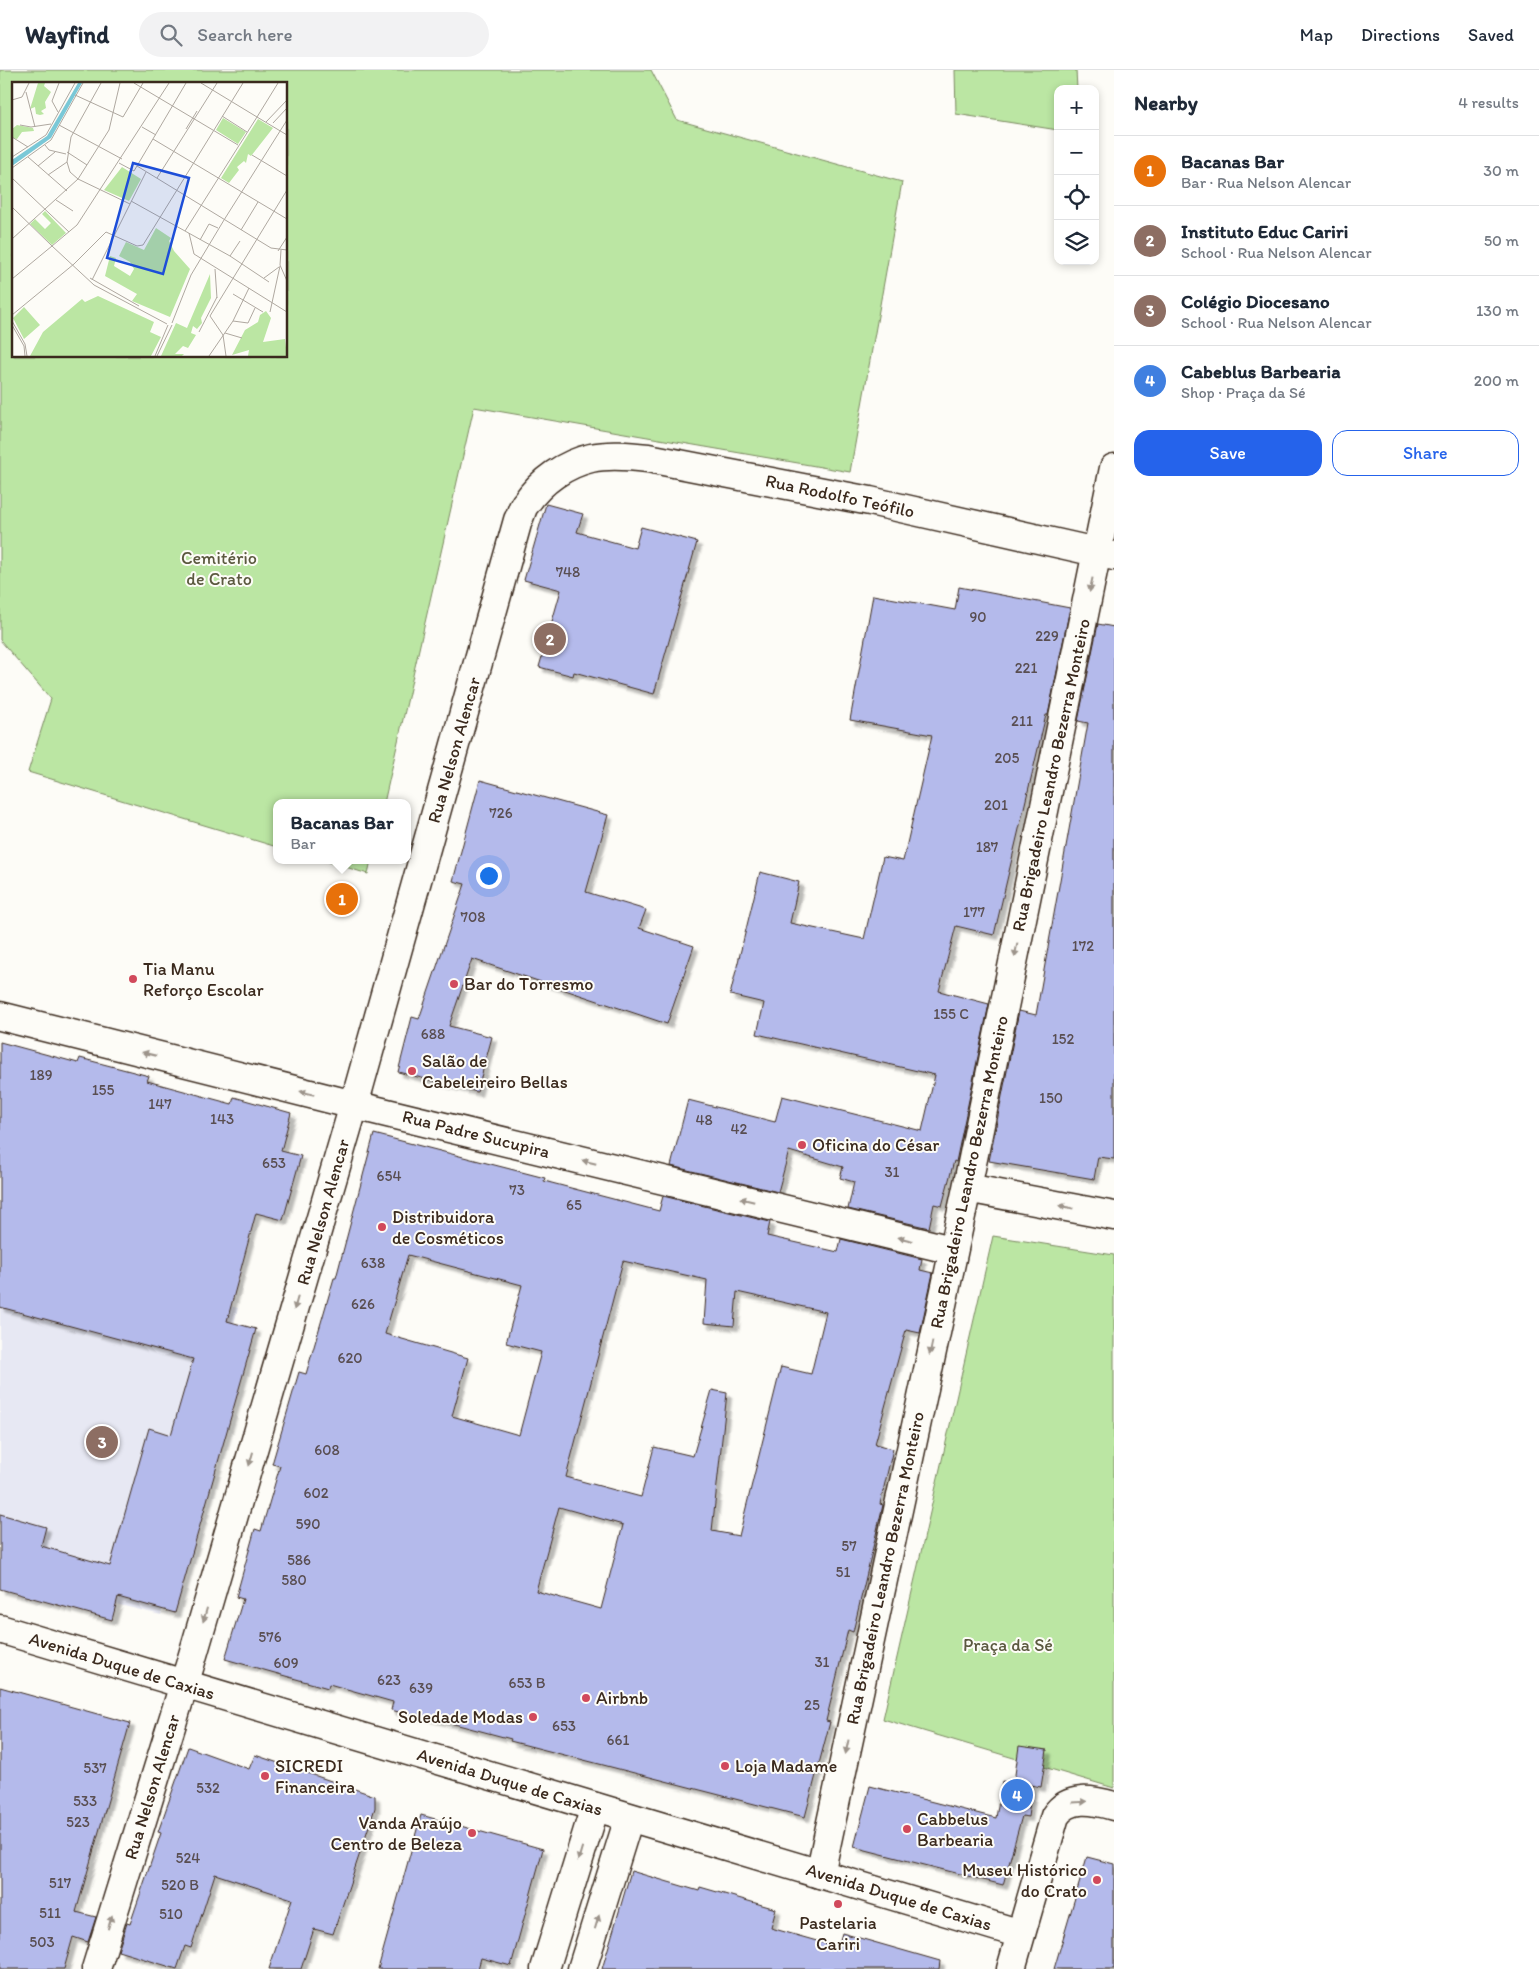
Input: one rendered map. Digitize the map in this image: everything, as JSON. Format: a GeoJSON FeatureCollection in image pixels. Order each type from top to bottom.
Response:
{"type":"FeatureCollection","features":[{"type":"Feature","properties":{"kind":"street","name":"Rua Rodolfo Teófilo"},"geometry":{"type":"LineString","coordinates":[[565,467],[592,458],[620,456],[648,458],[870,501],[1105,555]]}},
{"type":"Feature","properties":{"kind":"street","name":"Rua Nelson Alencar"},"geometry":{"type":"LineString","coordinates":[[96,1969],[184,1685],[354,1105],[518,520],[525,503],[542,484],[565,467]]}},
{"type":"Feature","properties":{"kind":"street","name":"Rua Brigadeiro Leandro Bezerra Monteiro"},"geometry":{"type":"LineString","coordinates":[[820,1874],[952,1250],[1105,555],[1114,468]]}},
{"type":"Feature","properties":{"kind":"street","name":"Rua Padre Sucupira"},"geometry":{"type":"LineString","coordinates":[[0,1016],[354,1105],[952,1250]]}},
{"type":"Feature","properties":{"kind":"street"},"geometry":{"type":"LineString","coordinates":[[966,1188],[1114,1216]]}},
{"type":"Feature","properties":{"kind":"street","name":"Avenida Duque de Caxias"},"geometry":{"type":"LineString","coordinates":[[0,1630],[1021,1934]]}},
{"type":"Feature","properties":{"kind":"street"},"geometry":{"type":"LineString","coordinates":[[1011,1969],[1052,1820],[1062,1807],[1072,1802],[1097,1802],[1114,1806]]}},
{"type":"Feature","properties":{"kind":"street"},"geometry":{"type":"LineString","coordinates":[[545,1969],[594,1807]]}},
{"type":"Feature","properties":{"kind":"street"},"geometry":{"type":"LineString","coordinates":[[582,1969],[629,1818]]}},
{"type":"Feature","properties":{"kind":"shaded area"},"geometry":{"type":"Polygon","coordinates":[[[0,1250],[238,1308],[161,1615],[0,1576],[0,1250]]]}},
{"type":"Feature","properties":{"kind":"green space","name":"Cemitério de Crato"},"geometry":{"type":"Polygon","coordinates":[[[0,70],[651,70],[677,120],[902,182],[850,472],[474,407],[385,799],[273,799],[273,846],[28,772],[51,699],[0,640],[0,70]]]}},
{"type":"Feature","properties":{"kind":"green space"},"geometry":{"type":"Polygon","coordinates":[[[955,70],[1076,70],[1077,85],[1054,85],[1054,129],[956,114],[955,70]]]}},
{"type":"Feature","properties":{"kind":"green space"},"geometry":{"type":"Polygon","coordinates":[[[336,864],[370,864],[368,874],[336,864]]]}},
{"type":"Feature","properties":{"kind":"green space","name":"Praça da Sé"},"geometry":{"type":"Polygon","coordinates":[[[993,1236],[1114,1255],[1114,1788],[883,1719],[993,1236]]]}},
{"type":"Feature","properties":{"kind":"building"},"geometry":{"type":"Polygon","coordinates":[[[546,504],[583,514],[577,532],[635,548],[641,527],[697,542],[654,694],[574,672],[573,676],[539,667],[561,590],[524,580],[546,504]]]}},
{"type":"Feature","properties":{"kind":"building"},"geometry":{"type":"Polygon","coordinates":[[[959,587],[1070,608],[1048,715],[1046,715],[994,935],[956,926],[939,991],[989,1004],[956,1162],[954,1161],[942,1206],[934,1204],[929,1228],[848,1209],[854,1182],[840,1178],[843,1167],[789,1151],[778,1192],[671,1166],[688,1100],[775,1122],[782,1096],[922,1131],[935,1075],[757,1034],[764,1003],[730,995],[760,872],[799,882],[790,923],[864,939],[883,857],[903,861],[932,735],[850,720],[873,595],[955,610],[959,587]]]}},
{"type":"Feature","properties":{"kind":"building"},"geometry":{"type":"Polygon","coordinates":[[[1098,624],[1114,627],[1114,1159],[1098,1157],[1094,1179],[989,1161],[1019,1011],[1036,1015],[1088,723],[1078,721],[1098,624]]]}},
{"type":"Feature","properties":{"kind":"building"},"geometry":{"type":"Polygon","coordinates":[[[480,780],[608,815],[586,892],[646,910],[639,928],[694,946],[667,1024],[472,959],[449,1026],[492,1037],[477,1092],[398,1072],[412,1017],[419,1019],[465,884],[453,881],[480,780]]]}},
{"type":"Feature","properties":{"kind":"building"},"geometry":{"type":"Polygon","coordinates":[[[0,1042],[78,1063],[80,1058],[149,1076],[147,1081],[232,1104],[234,1097],[291,1113],[281,1151],[301,1156],[283,1220],[256,1213],[227,1321],[256,1329],[175,1613],[118,1597],[112,1620],[0,1589],[0,1514],[46,1527],[41,1546],[110,1566],[149,1428],[171,1435],[193,1359],[0,1307],[0,1042]]]}},
{"type":"Feature","properties":{"kind":"building"},"geometry":{"type":"Polygon","coordinates":[[[374,1134],[545,1178],[544,1181],[659,1211],[663,1196],[770,1222],[767,1236],[838,1252],[841,1239],[922,1259],[920,1270],[933,1273],[920,1333],[906,1330],[875,1444],[893,1449],[880,1504],[883,1505],[853,1632],[848,1630],[826,1721],[830,1722],[805,1817],[510,1741],[511,1739],[462,1726],[391,1710],[393,1702],[329,1684],[328,1688],[225,1659],[243,1599],[236,1597],[255,1529],[261,1531],[280,1466],[272,1464],[299,1372],[306,1374],[334,1278],[336,1278],[374,1134]],[[408,1255],[385,1334],[468,1358],[452,1416],[519,1435],[541,1352],[506,1343],[522,1285],[408,1255]],[[623,1261],[566,1477],[641,1497],[654,1447],[693,1456],[712,1390],[727,1393],[712,1531],[739,1536],[781,1367],[811,1374],[826,1312],[737,1292],[734,1326],[704,1323],[707,1280],[623,1261]],[[559,1507],[536,1591],[601,1609],[623,1525],[559,1507]]]}},
{"type":"Feature","properties":{"kind":"building"},"geometry":{"type":"Polygon","coordinates":[[[0,1687],[130,1723],[76,1912],[96,1917],[88,1942],[73,1937],[64,1969],[0,1969],[0,1687]]]}},
{"type":"Feature","properties":{"kind":"building"},"geometry":{"type":"Polygon","coordinates":[[[1019,1746],[1047,1750],[1041,1787],[1014,1782],[1019,1746]]]}},
{"type":"Feature","properties":{"kind":"building"},"geometry":{"type":"Polygon","coordinates":[[[188,1747],[249,1769],[255,1755],[375,1796],[375,1808],[333,1934],[314,1929],[301,1969],[269,1969],[292,1899],[215,1874],[191,1948],[185,1946],[177,1969],[118,1951],[127,1923],[130,1924],[161,1833],[158,1832],[188,1747]]]}},
{"type":"Feature","properties":{"kind":"building"},"geometry":{"type":"Polygon","coordinates":[[[1002,1781],[1032,1786],[1028,1817],[1022,1816],[1003,1885],[854,1847],[870,1786],[996,1818],[1002,1781]]]}},
{"type":"Feature","properties":{"kind":"building"},"geometry":{"type":"Polygon","coordinates":[[[421,1815],[543,1849],[511,1966],[481,1958],[478,1969],[378,1969],[421,1815]]]}},
{"type":"Feature","properties":{"kind":"building"},"geometry":{"type":"Polygon","coordinates":[[[1087,1857],[1114,1864],[1114,1969],[1054,1969],[1087,1857]]]}},
{"type":"Feature","properties":{"kind":"building"},"geometry":{"type":"Polygon","coordinates":[[[631,1871],[699,1891],[700,1887],[776,1909],[771,1928],[838,1947],[842,1933],[940,1961],[939,1969],[602,1969],[631,1871]]]}},
{"type":"Feature","properties":{"kind":"place","name":"Instituto Educ Cariri"},"geometry":{"type":"Point","coordinates":[550,639]}},
{"type":"Feature","properties":{"kind":"place","name":"Bacanas Bar"},"geometry":{"type":"Point","coordinates":[342,899]}},
{"type":"Feature","properties":{"kind":"place","name":"Tia Manu Reforço Escolar"},"geometry":{"type":"Point","coordinates":[133,979]}},
{"type":"Feature","properties":{"kind":"place","name":"Bar do Torresmo"},"geometry":{"type":"Point","coordinates":[454,984]}},
{"type":"Feature","properties":{"kind":"place","name":"Salão de Cabeleireiro Bellas"},"geometry":{"type":"Point","coordinates":[412,1071]}},
{"type":"Feature","properties":{"kind":"place","name":"Oficina do César"},"geometry":{"type":"Point","coordinates":[802,1145]}},
{"type":"Feature","properties":{"kind":"place","name":"Distribuidora de Cosméticos"},"geometry":{"type":"Point","coordinates":[382,1227]}},
{"type":"Feature","properties":{"kind":"place","name":"Colégio Diocesano"},"geometry":{"type":"Point","coordinates":[102,1442]}},
{"type":"Feature","properties":{"kind":"place","name":"Airbnb"},"geometry":{"type":"Point","coordinates":[586,1698]}},
{"type":"Feature","properties":{"kind":"place","name":"Soledade Modas"},"geometry":{"type":"Point","coordinates":[533,1717]}},
{"type":"Feature","properties":{"kind":"place","name":"Loja Madame"},"geometry":{"type":"Point","coordinates":[725,1766]}},
{"type":"Feature","properties":{"kind":"place","name":"SICREDI Financeira"},"geometry":{"type":"Point","coordinates":[265,1776]}},
{"type":"Feature","properties":{"kind":"place","name":"Cabeblus Barbearia"},"geometry":{"type":"Point","coordinates":[1017,1795]}},
{"type":"Feature","properties":{"kind":"place","name":"Cabbelus Barbearia"},"geometry":{"type":"Point","coordinates":[907,1829]}},
{"type":"Feature","properties":{"kind":"place","name":"Vanda Araújo Centro de Beleza"},"geometry":{"type":"Point","coordinates":[472,1833]}},
{"type":"Feature","properties":{"kind":"place","name":"Museu Histórico do Crato"},"geometry":{"type":"Point","coordinates":[1097,1880]}},
{"type":"Feature","properties":{"kind":"place","name":"Pastelaria Cariri"},"geometry":{"type":"Point","coordinates":[838,1904]}}]}
